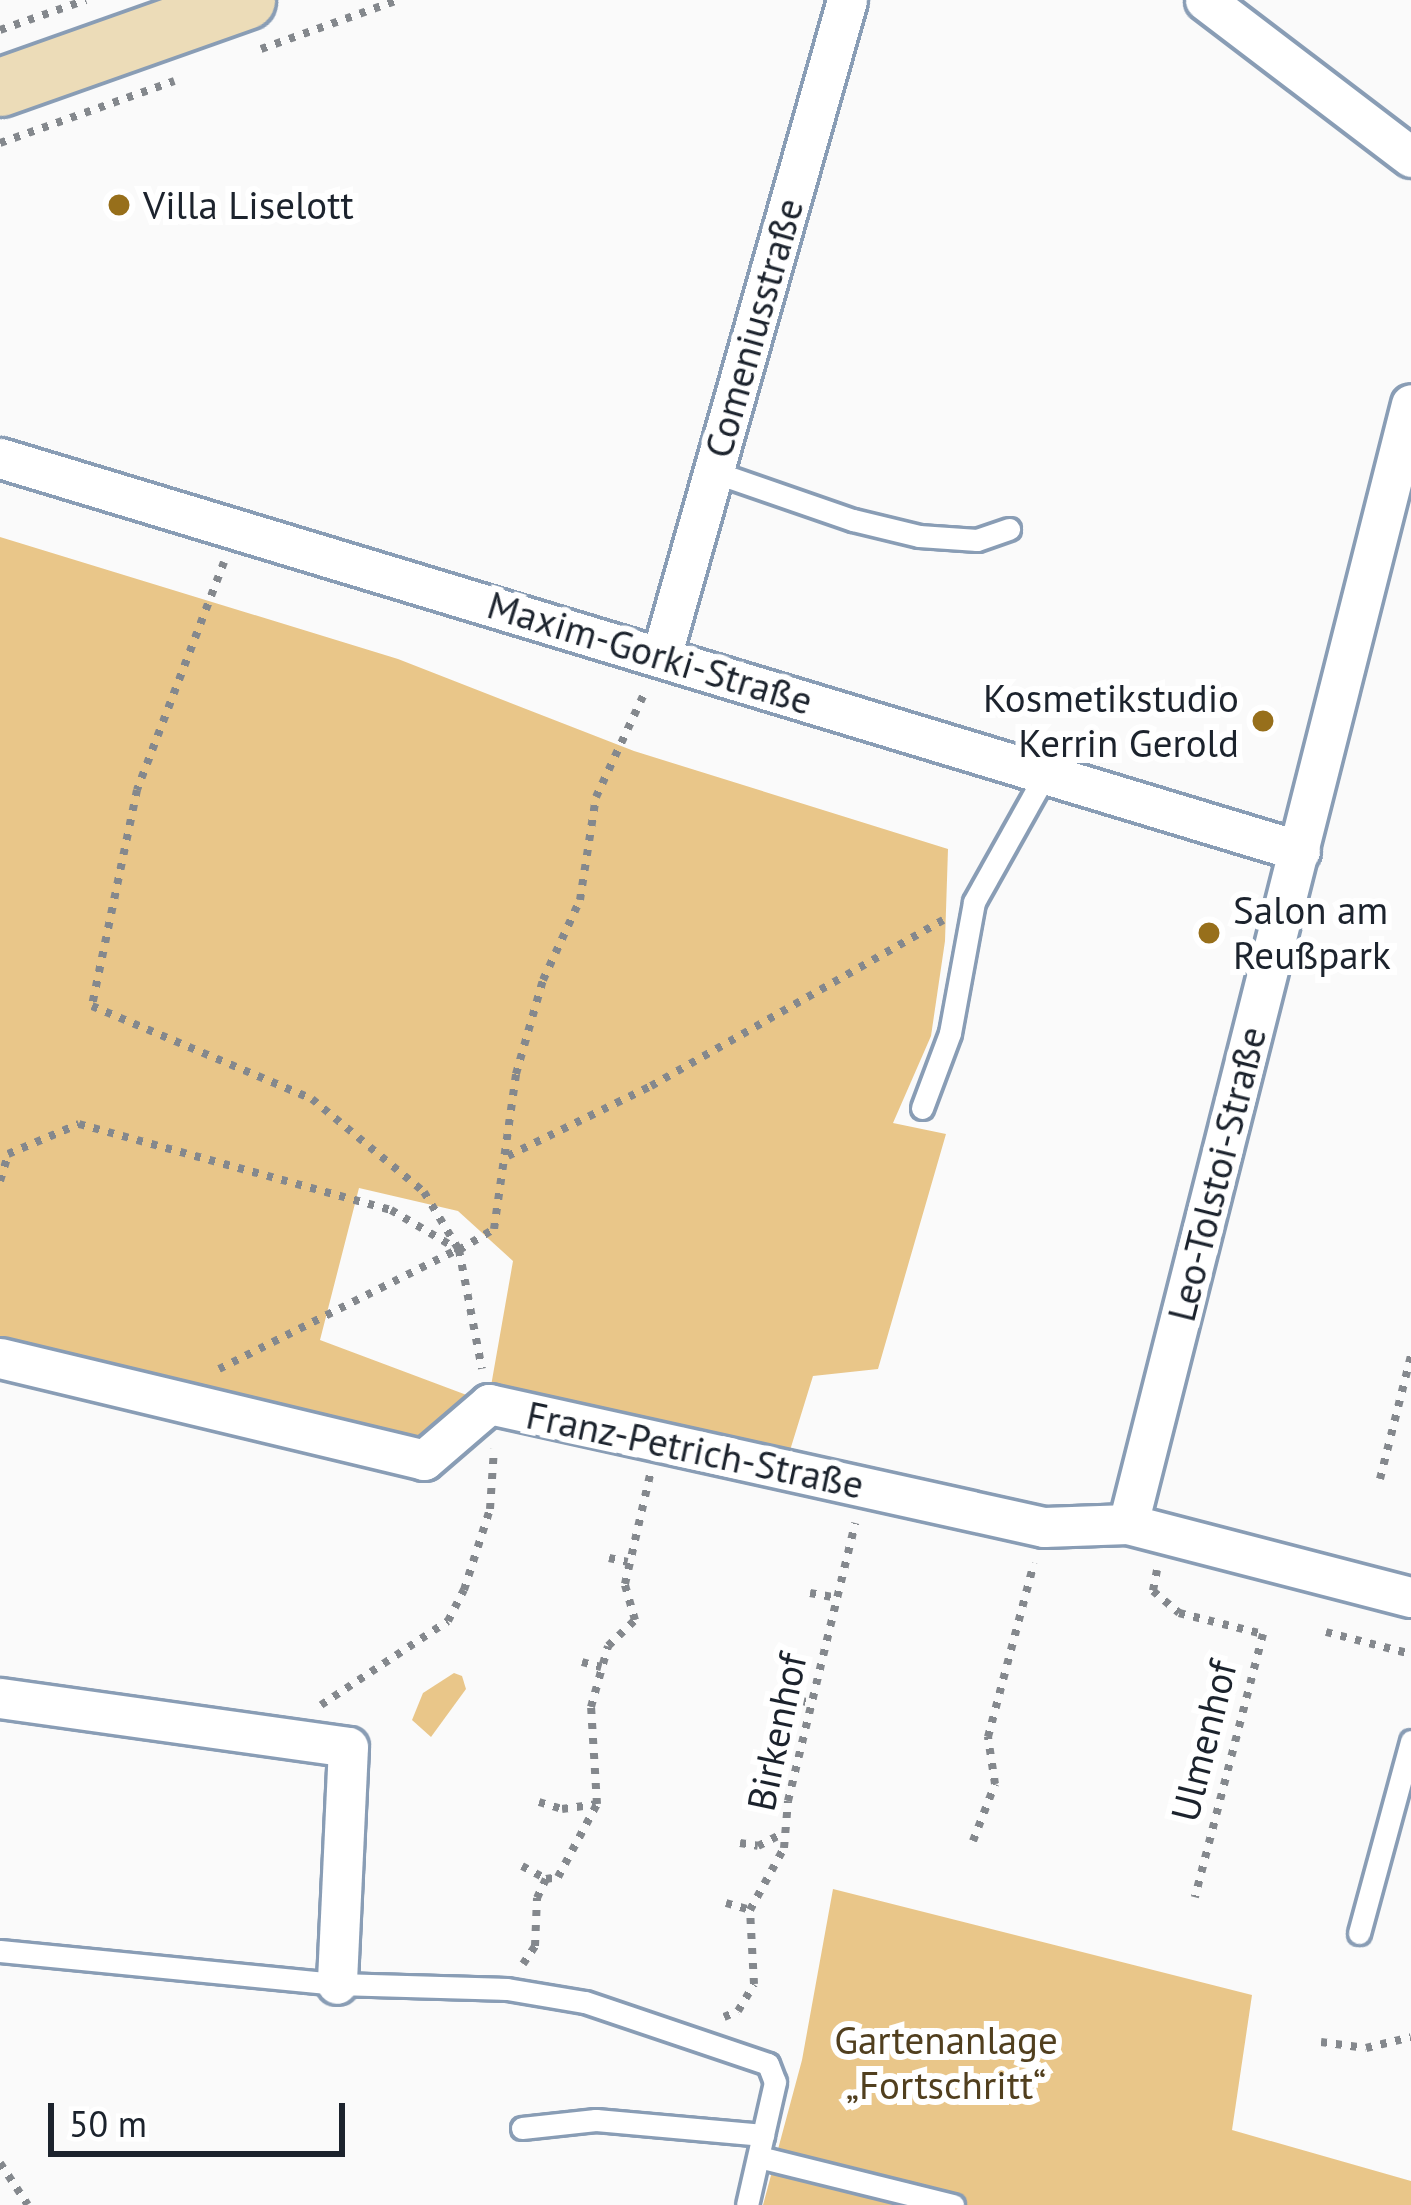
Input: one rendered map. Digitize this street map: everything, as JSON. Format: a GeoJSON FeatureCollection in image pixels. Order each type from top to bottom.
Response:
{"type":"FeatureCollection","features":[{"type":"Feature","properties":{"kind":"main road"},"geometry":{"type":"LineString","coordinates":[[0,87],[246,0]]}},
{"type":"Feature","properties":{"kind":"street","name":"Comeniusstraße"},"geometry":{"type":"LineString","coordinates":[[662,657],[847,0]]}},
{"type":"Feature","properties":{"kind":"street"},"geometry":{"type":"LineString","coordinates":[[1204,0],[1411,157]]}},
{"type":"Feature","properties":{"kind":"street","name":"Leo-Tolstoi-Straße"},"geometry":{"type":"LineString","coordinates":[[1146,1529],[1300,851],[1411,404]]}},
{"type":"Feature","properties":{"kind":"street","name":"Maxim-Gorki-Straße"},"geometry":{"type":"LineString","coordinates":[[0,458],[1300,851]]}},
{"type":"Feature","properties":{"kind":"street","name":"Franz-Petrich-Straße"},"geometry":{"type":"LineString","coordinates":[[0,1358],[424,1460],[489,1404],[1044,1527],[1146,1529],[1411,1597]]}},
{"type":"Feature","properties":{"kind":"street"},"geometry":{"type":"LineString","coordinates":[[0,1699],[348,1747],[337,1984]]}},
{"type":"Feature","properties":{"kind":"lane"},"geometry":{"type":"LineString","coordinates":[[714,472],[919,536],[977,540],[1009,529]]}},
{"type":"Feature","properties":{"kind":"lane"},"geometry":{"type":"LineString","coordinates":[[922,1108],[950,1033],[974,902],[1046,773]]}},
{"type":"Feature","properties":{"kind":"lane"},"geometry":{"type":"LineString","coordinates":[[1359,1933],[1411,1741]]}},
{"type":"Feature","properties":{"kind":"lane"},"geometry":{"type":"LineString","coordinates":[[0,1951],[337,1984],[507,1990],[585,2002],[768,2064],[775,2082],[747,2205]]}},
{"type":"Feature","properties":{"kind":"lane"},"geometry":{"type":"LineString","coordinates":[[522,2128],[596,2120],[761,2146],[953,2205]]}},
{"type":"Feature","properties":{"kind":"path"},"geometry":{"type":"LineString","coordinates":[[0,30],[86,0]]}},
{"type":"Feature","properties":{"kind":"path"},"geometry":{"type":"LineString","coordinates":[[238,527],[137,790],[92,1006],[312,1099],[424,1192],[459,1250],[489,1404],[493,1487],[464,1590],[448,1621],[316,1708],[308,1742]]}},
{"type":"Feature","properties":{"kind":"path"},"geometry":{"type":"LineString","coordinates":[[168,1396],[494,1229],[517,1075],[543,980],[580,900],[596,797],[662,657]]}},
{"type":"Feature","properties":{"kind":"path"},"geometry":{"type":"LineString","coordinates":[[507,1156],[651,1086],[974,902]]}},
{"type":"Feature","properties":{"kind":"path"},"geometry":{"type":"LineString","coordinates":[[0,1181],[8,1154],[79,1124],[391,1210],[459,1250]]}},
{"type":"Feature","properties":{"kind":"path"},"geometry":{"type":"LineString","coordinates":[[1380,1479],[1411,1356]]}},
{"type":"Feature","properties":{"kind":"path"},"geometry":{"type":"LineString","coordinates":[[522,1866],[546,1879],[558,1877],[597,1804],[590,1726],[608,1646],[635,1620],[625,1584],[658,1444]]}},
{"type":"Feature","properties":{"kind":"path","name":"Birkenhof"},"geometry":{"type":"LineString","coordinates":[[750,1910],[784,1848],[788,1801],[864,1487]]}},
{"type":"Feature","properties":{"kind":"path"},"geometry":{"type":"LineString","coordinates":[[973,1841],[995,1784],[988,1737],[1044,1527]]}},
{"type":"Feature","properties":{"kind":"path","name":"Ulmenhof"},"geometry":{"type":"LineString","coordinates":[[1146,1529],[1153,1591],[1179,1613],[1263,1634],[1195,1898]]}},
{"type":"Feature","properties":{"kind":"path"},"geometry":{"type":"LineString","coordinates":[[609,1558],[628,1562]]}},
{"type":"Feature","properties":{"kind":"path"},"geometry":{"type":"LineString","coordinates":[[810,1593],[837,1598]]}},
{"type":"Feature","properties":{"kind":"path"},"geometry":{"type":"LineString","coordinates":[[1326,1632],[1411,1654]]}},
{"type":"Feature","properties":{"kind":"path"},"geometry":{"type":"LineString","coordinates":[[582,1662],[601,1667]]}},
{"type":"Feature","properties":{"kind":"path"},"geometry":{"type":"LineString","coordinates":[[785,1697],[811,1703]]}},
{"type":"Feature","properties":{"kind":"path"},"geometry":{"type":"LineString","coordinates":[[539,1802],[562,1809],[597,1804]]}},
{"type":"Feature","properties":{"kind":"path"},"geometry":{"type":"LineString","coordinates":[[740,1843],[758,1846],[786,1832]]}},
{"type":"Feature","properties":{"kind":"path"},"geometry":{"type":"LineString","coordinates":[[507,1990],[535,1946],[537,1898],[546,1879]]}},
{"type":"Feature","properties":{"kind":"path"},"geometry":{"type":"LineString","coordinates":[[726,1903],[750,1910],[754,1984]]}},
{"type":"Feature","properties":{"kind":"path"},"geometry":{"type":"LineString","coordinates":[[1321,2042],[1366,2048],[1411,2037]]}},
{"type":"Feature","properties":{"kind":"path"},"geometry":{"type":"LineString","coordinates":[[0,2163],[28,2205]]}},
{"type":"Feature","properties":{"kind":"green space"},"geometry":{"type":"Polygon","coordinates":[[[0,537],[398,659],[634,751],[948,849],[945,941],[931,1036],[893,1123],[946,1134],[878,1369],[813,1376],[783,1473],[489,1404],[424,1460],[0,1358],[0,537]],[[359,1188],[320,1340],[488,1403],[513,1261],[458,1211],[359,1188]]]}},
{"type":"Feature","properties":{"kind":"green space"},"geometry":{"type":"Polygon","coordinates":[[[454,1673],[462,1676],[466,1689],[431,1737],[412,1720],[423,1693],[454,1673]]]}},
{"type":"Feature","properties":{"kind":"green space","name":"Gartenanlage „Fortschritt“"},"geometry":{"type":"Polygon","coordinates":[[[833,1889],[1252,1995],[1232,2130],[1411,2181],[1411,2205],[763,2205],[802,2060],[833,1889]]]}},
{"type":"Feature","properties":{"kind":"place","name":"Villa Liselott"},"geometry":{"type":"Point","coordinates":[119,205]}},
{"type":"Feature","properties":{"kind":"place","name":"Kosmetikstudio Kerrin Gerold"},"geometry":{"type":"Point","coordinates":[1263,721]}},
{"type":"Feature","properties":{"kind":"place","name":"Salon am Reußpark"},"geometry":{"type":"Point","coordinates":[1209,933]}}]}
